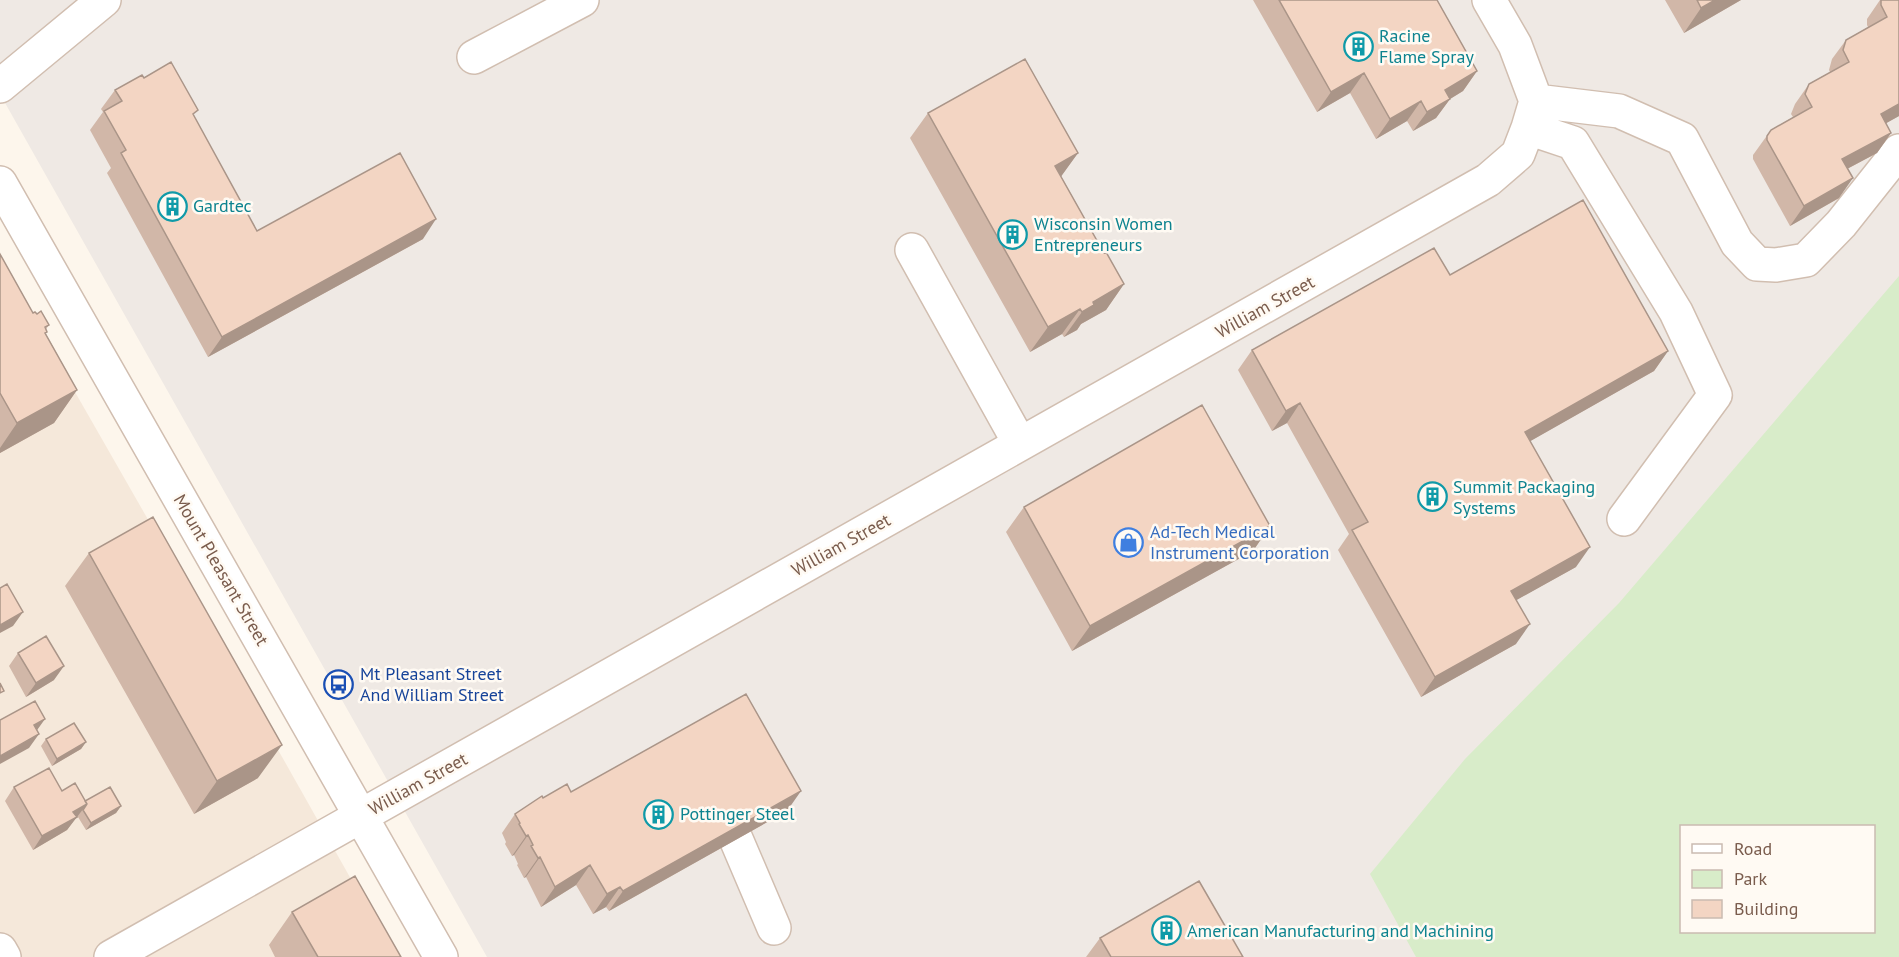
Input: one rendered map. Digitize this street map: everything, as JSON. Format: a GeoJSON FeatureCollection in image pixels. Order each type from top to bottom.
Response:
{"type":"FeatureCollection","features":[{"type":"Feature","properties":{"kind":"street"},"geometry":{"type":"LineString","coordinates":[[0,86],[104,0]]}},
{"type":"Feature","properties":{"kind":"street"},"geometry":{"type":"LineString","coordinates":[[474,57],[582,0]]}},
{"type":"Feature","properties":{"kind":"street"},"geometry":{"type":"LineString","coordinates":[[1489,0],[1515,45],[1532,115],[1573,143],[1676,312],[1715,395],[1623,519]]}},
{"type":"Feature","properties":{"kind":"street"},"geometry":{"type":"LineString","coordinates":[[1532,115],[1619,111],[1682,139],[1737,243],[1757,264],[1776,265],[1806,260],[1841,224],[1899,151]]}},
{"type":"Feature","properties":{"kind":"street","name":"William Street"},"geometry":{"type":"LineString","coordinates":[[111,957],[1488,180],[1518,154],[1532,115]]}},
{"type":"Feature","properties":{"kind":"street","name":"Mount Pleasant Street"},"geometry":{"type":"LineString","coordinates":[[0,183],[441,957]]}},
{"type":"Feature","properties":{"kind":"street"},"geometry":{"type":"LineString","coordinates":[[912,250],[1020,444]]}},
{"type":"Feature","properties":{"kind":"street"},"geometry":{"type":"LineString","coordinates":[[736,839],[774,928]]}},
{"type":"Feature","properties":{"kind":"street"},"geometry":{"type":"LineString","coordinates":[[0,950],[4,957]]}},
{"type":"Feature","properties":{"kind":"shaded area"},"geometry":{"type":"Polygon","coordinates":[[[0,0],[1899,0],[1899,957],[487,957],[0,94],[0,0]]]}},
{"type":"Feature","properties":{"kind":"shaded area"},"geometry":{"type":"Polygon","coordinates":[[[0,261],[150,523],[395,957],[0,957],[0,261]]]}},
{"type":"Feature","properties":{"kind":"green space"},"geometry":{"type":"Polygon","coordinates":[[[1899,276],[1899,957],[1416,957],[1370,874],[1465,759],[1619,603],[1899,276]]]}},
{"type":"Feature","properties":{"kind":"building","name":"Racine Flame Spray"},"geometry":{"type":"Polygon","coordinates":[[[1279,0],[1437,0],[1477,71],[1445,90],[1450,99],[1427,112],[1421,101],[1390,119],[1364,73],[1331,92],[1279,0]]]}},
{"type":"Feature","properties":{"kind":"building"},"geometry":{"type":"Polygon","coordinates":[[[1697,0],[1715,0],[1701,8],[1697,0]]]}},
{"type":"Feature","properties":{"kind":"building"},"geometry":{"type":"Polygon","coordinates":[[[1881,0],[1899,0],[1899,104],[1881,114],[1891,133],[1842,159],[1853,178],[1804,206],[1767,140],[1767,136],[1771,130],[1812,107],[1805,94],[1809,84],[1849,62],[1843,50],[1846,40],[1887,17],[1881,0]]]}},
{"type":"Feature","properties":{"kind":"building","name":"Wisconsin Women Entrepreneurs"},"geometry":{"type":"Polygon","coordinates":[[[1025,59],[1078,153],[1055,166],[1124,284],[1093,302],[1094,305],[1082,312],[1080,309],[1048,327],[928,113],[1025,59]]]}},
{"type":"Feature","properties":{"kind":"building","name":"Gardtec"},"geometry":{"type":"Polygon","coordinates":[[[171,62],[198,110],[193,114],[257,231],[400,153],[436,219],[222,337],[121,153],[126,150],[104,111],[122,101],[115,90],[142,75],[144,78],[171,62]]]}},
{"type":"Feature","properties":{"kind":"building","name":"Summit Packaging Systems"},"geometry":{"type":"Polygon","coordinates":[[[1583,200],[1668,351],[1525,432],[1590,547],[1511,591],[1530,624],[1435,677],[1352,530],[1368,522],[1300,403],[1286,411],[1252,350],[1434,248],[1450,275],[1583,200]]]}},
{"type":"Feature","properties":{"kind":"building"},"geometry":{"type":"Polygon","coordinates":[[[0,254],[33,313],[37,314],[41,311],[49,325],[45,327],[47,332],[45,333],[77,390],[17,423],[0,393],[0,254]]]}},
{"type":"Feature","properties":{"kind":"building","name":"Ad-Tech Medical Instrument Corporation"},"geometry":{"type":"Polygon","coordinates":[[[1202,405],[1270,526],[1090,626],[1024,507],[1202,405]]]}},
{"type":"Feature","properties":{"kind":"building"},"geometry":{"type":"Polygon","coordinates":[[[153,517],[282,745],[217,781],[89,553],[153,517]]]}},
{"type":"Feature","properties":{"kind":"building"},"geometry":{"type":"Polygon","coordinates":[[[7,584],[23,612],[0,625],[0,588],[7,584]]]}},
{"type":"Feature","properties":{"kind":"building"},"geometry":{"type":"Polygon","coordinates":[[[46,636],[64,666],[36,683],[18,653],[46,636]]]}},
{"type":"Feature","properties":{"kind":"building","name":"Pottinger Steel"},"geometry":{"type":"Polygon","coordinates":[[[746,694],[801,791],[623,891],[620,887],[607,894],[590,865],[555,887],[515,814],[542,796],[543,798],[567,784],[571,792],[746,694]]]}},
{"type":"Feature","properties":{"kind":"building"},"geometry":{"type":"Polygon","coordinates":[[[35,701],[45,719],[34,725],[39,734],[0,756],[0,720],[35,701]]]}},
{"type":"Feature","properties":{"kind":"building"},"geometry":{"type":"Polygon","coordinates":[[[74,723],[86,742],[57,759],[46,739],[74,723]]]}},
{"type":"Feature","properties":{"kind":"building"},"geometry":{"type":"Polygon","coordinates":[[[49,768],[62,791],[75,783],[87,804],[73,812],[77,817],[42,836],[14,787],[49,768]]]}},
{"type":"Feature","properties":{"kind":"building"},"geometry":{"type":"Polygon","coordinates":[[[110,787],[121,806],[91,823],[83,810],[87,804],[85,801],[110,787]]]}},
{"type":"Feature","properties":{"kind":"building"},"geometry":{"type":"Polygon","coordinates":[[[355,876],[401,957],[318,957],[292,912],[355,876]]]}},
{"type":"Feature","properties":{"kind":"building"},"geometry":{"type":"Polygon","coordinates":[[[1199,881],[1243,957],[1111,957],[1100,938],[1199,881]]]}},
{"type":"Feature","properties":{"kind":"place","name":"Racine Flame Spray"},"geometry":{"type":"Point","coordinates":[1358,46]}},
{"type":"Feature","properties":{"kind":"place","name":"Gardtec"},"geometry":{"type":"Point","coordinates":[172,206]}},
{"type":"Feature","properties":{"kind":"place","name":"Wisconsin Women Entrepreneurs"},"geometry":{"type":"Point","coordinates":[1013,234]}},
{"type":"Feature","properties":{"kind":"place","name":"Summit Packaging Systems"},"geometry":{"type":"Point","coordinates":[1432,497]}},
{"type":"Feature","properties":{"kind":"place","name":"Ad-Tech Medical Instrument Corporation"},"geometry":{"type":"Point","coordinates":[1129,542]}},
{"type":"Feature","properties":{"kind":"place","name":"Mt Pleasant Street And William Street"},"geometry":{"type":"Point","coordinates":[339,684]}},
{"type":"Feature","properties":{"kind":"place","name":"Pottinger Steel"},"geometry":{"type":"Point","coordinates":[659,814]}},
{"type":"Feature","properties":{"kind":"place","name":"American Manufacturing and Machining"},"geometry":{"type":"Point","coordinates":[1166,931]}}]}
